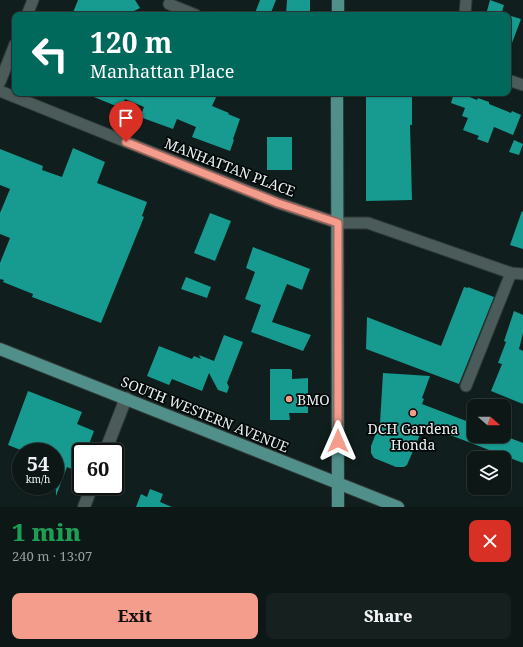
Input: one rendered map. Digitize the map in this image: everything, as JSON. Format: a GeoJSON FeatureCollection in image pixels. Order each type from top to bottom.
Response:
{"type":"FeatureCollection","features":[{"type":"Feature","properties":{"kind":"main road"},"geometry":{"type":"LineString","coordinates":[[338,0],[338,12]]}},
{"type":"Feature","properties":{"kind":"main road"},"geometry":{"type":"LineString","coordinates":[[337,96],[338,507]]}},
{"type":"Feature","properties":{"kind":"main road","name":"SOUTH WESTERN AVENUE"},"geometry":{"type":"LineString","coordinates":[[0,349],[398,507]]}},
{"type":"Feature","properties":{"kind":"street"},"geometry":{"type":"LineString","coordinates":[[28,12],[33,0]]}},
{"type":"Feature","properties":{"kind":"street"},"geometry":{"type":"LineString","coordinates":[[465,12],[466,0]]}},
{"type":"Feature","properties":{"kind":"street"},"geometry":{"type":"LineString","coordinates":[[169,4],[189,12]]}},
{"type":"Feature","properties":{"kind":"street"},"geometry":{"type":"LineString","coordinates":[[0,82],[12,52]]}},
{"type":"Feature","properties":{"kind":"street"},"geometry":{"type":"LineString","coordinates":[[511,81],[523,85]]}},
{"type":"Feature","properties":{"kind":"street","name":"MANHATTAN PLACE"},"geometry":{"type":"LineString","coordinates":[[0,91],[12,96]]}},
{"type":"Feature","properties":{"kind":"street","name":"MANHATTAN PLACE"},"geometry":{"type":"LineString","coordinates":[[12,96],[278,203],[338,223],[368,223],[511,273],[523,274]]}},
{"type":"Feature","properties":{"kind":"street"},"geometry":{"type":"LineString","coordinates":[[466,386],[511,273]]}},
{"type":"Feature","properties":{"kind":"street"},"geometry":{"type":"LineString","coordinates":[[108,443],[126,398]]}},
{"type":"Feature","properties":{"kind":"street"},"geometry":{"type":"LineString","coordinates":[[84,507],[89,495]]}},
{"type":"Feature","properties":{"kind":"building"},"geometry":{"type":"Polygon","coordinates":[[[78,0],[135,0],[140,8],[132,12],[73,12],[78,0]]]}},
{"type":"Feature","properties":{"kind":"building"},"geometry":{"type":"Polygon","coordinates":[[[260,0],[276,0],[271,12],[255,12],[260,0]]]}},
{"type":"Feature","properties":{"kind":"building"},"geometry":{"type":"Polygon","coordinates":[[[287,0],[310,0],[310,12],[286,12],[287,0]]]}},
{"type":"Feature","properties":{"kind":"building"},"geometry":{"type":"Polygon","coordinates":[[[490,0],[504,5],[502,12],[487,11],[490,0]]]}},
{"type":"Feature","properties":{"kind":"building"},"geometry":{"type":"Polygon","coordinates":[[[511,16],[521,19],[511,46],[511,16]]]}},
{"type":"Feature","properties":{"kind":"building"},"geometry":{"type":"Polygon","coordinates":[[[91,96],[217,96],[212,106],[240,119],[230,151],[192,137],[196,127],[177,119],[173,129],[140,117],[144,107],[125,99],[121,108],[91,96]]]}},
{"type":"Feature","properties":{"kind":"building"},"geometry":{"type":"Polygon","coordinates":[[[366,96],[412,96],[412,125],[410,125],[412,200],[366,201],[366,96]]]}},
{"type":"Feature","properties":{"kind":"building"},"geometry":{"type":"Polygon","coordinates":[[[453,96],[467,96],[477,100],[478,98],[511,113],[512,111],[521,115],[513,135],[494,127],[488,143],[477,139],[479,136],[463,130],[468,118],[462,116],[465,108],[451,103],[453,96]]]}},
{"type":"Feature","properties":{"kind":"building"},"geometry":{"type":"Polygon","coordinates":[[[267,137],[292,137],[292,170],[267,170],[267,137]]]}},
{"type":"Feature","properties":{"kind":"building"},"geometry":{"type":"Polygon","coordinates":[[[514,140],[523,144],[519,155],[509,152],[514,140]]]}},
{"type":"Feature","properties":{"kind":"building"},"geometry":{"type":"Polygon","coordinates":[[[73,148],[105,162],[97,183],[147,202],[142,216],[144,217],[101,323],[32,297],[33,294],[3,282],[4,280],[0,279],[0,263],[10,238],[0,234],[0,213],[10,189],[0,185],[0,149],[43,166],[42,170],[62,177],[73,148]]]}},
{"type":"Feature","properties":{"kind":"building"},"geometry":{"type":"Polygon","coordinates":[[[522,211],[523,212],[523,249],[510,245],[522,211]]]}},
{"type":"Feature","properties":{"kind":"building"},"geometry":{"type":"Polygon","coordinates":[[[210,213],[231,221],[215,261],[194,253],[210,213]]]}},
{"type":"Feature","properties":{"kind":"building"},"geometry":{"type":"Polygon","coordinates":[[[253,247],[310,269],[302,290],[287,284],[272,322],[311,335],[303,351],[251,332],[261,305],[245,299],[255,272],[246,268],[253,247]]]}},
{"type":"Feature","properties":{"kind":"building"},"geometry":{"type":"Polygon","coordinates":[[[186,277],[211,287],[207,298],[181,289],[186,277]]]}},
{"type":"Feature","properties":{"kind":"building"},"geometry":{"type":"Polygon","coordinates":[[[464,287],[468,287],[494,297],[459,384],[366,349],[367,317],[441,346],[464,287]]]}},
{"type":"Feature","properties":{"kind":"building"},"geometry":{"type":"Polygon","coordinates":[[[514,311],[523,315],[523,333],[519,349],[523,351],[523,404],[491,391],[502,364],[498,363],[506,342],[504,341],[514,311]]]}},
{"type":"Feature","properties":{"kind":"building"},"geometry":{"type":"Polygon","coordinates":[[[224,335],[243,342],[227,383],[229,387],[227,393],[218,390],[209,373],[202,391],[172,379],[169,385],[147,376],[159,346],[192,359],[194,356],[201,359],[199,355],[214,361],[224,335]]]}},
{"type":"Feature","properties":{"kind":"building"},"geometry":{"type":"Polygon","coordinates":[[[270,369],[290,369],[292,370],[292,379],[308,378],[308,413],[289,413],[290,420],[270,420],[270,369]]]}},
{"type":"Feature","properties":{"kind":"building","name":"DCH Gardena Honda"},"geometry":{"type":"Polygon","coordinates":[[[383,373],[430,376],[422,398],[424,399],[422,404],[467,421],[467,442],[424,425],[407,465],[404,467],[396,467],[374,458],[371,453],[371,446],[380,423],[383,373]]]}},
{"type":"Feature","properties":{"kind":"building"},"geometry":{"type":"Polygon","coordinates":[[[28,391],[82,412],[77,424],[94,431],[89,443],[72,443],[72,469],[67,467],[64,475],[64,443],[12,443],[12,447],[8,445],[28,391]]]}},
{"type":"Feature","properties":{"kind":"building","name":"DCH Gardena Honda"},"geometry":{"type":"Polygon","coordinates":[[[511,438],[523,443],[523,463],[511,458],[511,451],[492,451],[471,443],[511,443],[511,438]]]}},
{"type":"Feature","properties":{"kind":"building"},"geometry":{"type":"Polygon","coordinates":[[[150,489],[163,494],[160,502],[172,507],[136,507],[141,494],[147,497],[150,489]]]}},
{"type":"Feature","properties":{"kind":"place","name":"BMO"},"geometry":{"type":"Point","coordinates":[289,399]}},
{"type":"Feature","properties":{"kind":"place","name":"DCH Gardena Honda"},"geometry":{"type":"Point","coordinates":[413,413]}},
{"type":"Feature","properties":{"kind":"route"},"geometry":{"type":"LineString","coordinates":[[126,142],[278,203],[338,223],[338,441]]}}]}
